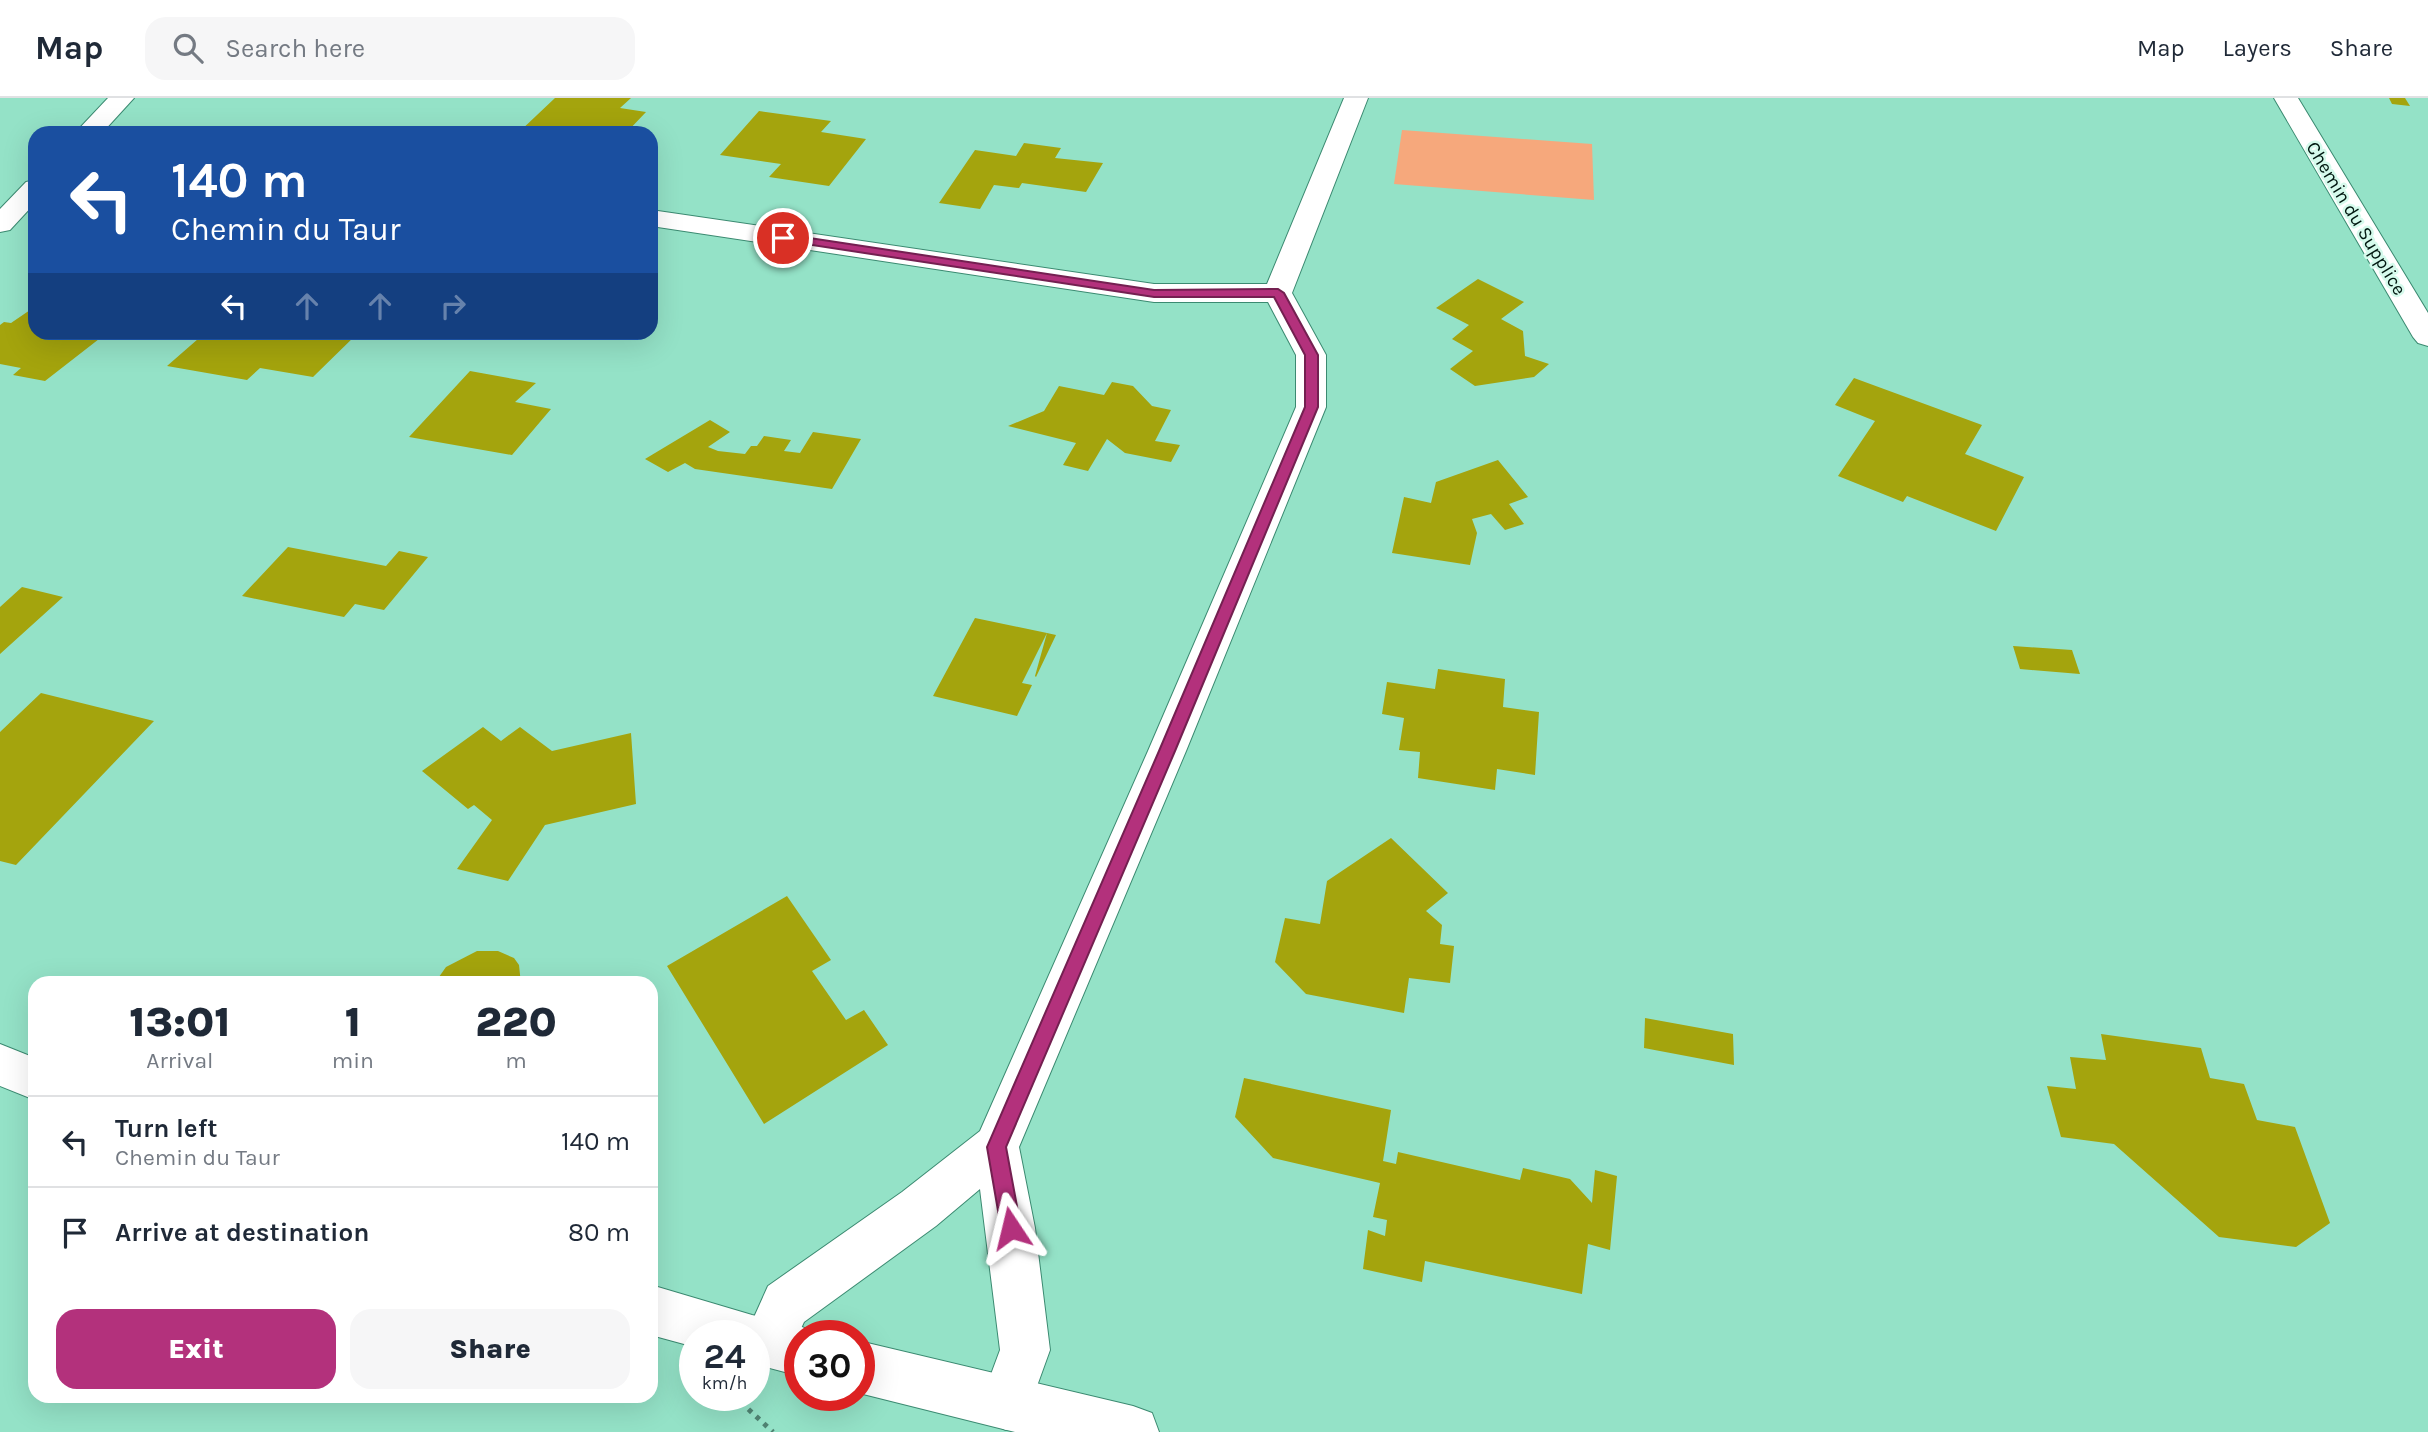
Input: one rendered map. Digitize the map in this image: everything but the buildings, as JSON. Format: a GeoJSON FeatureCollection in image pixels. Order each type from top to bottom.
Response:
{"type":"FeatureCollection","features":[{"type":"Feature","properties":{"kind":"street"},"geometry":{"type":"LineString","coordinates":[[95,126],[122,98]]}},
{"type":"Feature","properties":{"kind":"street"},"geometry":{"type":"LineString","coordinates":[[770,1333],[786,1304],[919,1209],[996,1147],[1167,751],[1311,407],[1311,355],[1278,293],[1356,98]]}},
{"type":"Feature","properties":{"kind":"street","name":"Chemin du Supplice"},"geometry":{"type":"LineString","coordinates":[[2286,98],[2428,337]]}},
{"type":"Feature","properties":{"kind":"street"},"geometry":{"type":"LineString","coordinates":[[0,224],[28,195]]}},
{"type":"Feature","properties":{"kind":"street"},"geometry":{"type":"LineString","coordinates":[[658,219],[1154,293],[1278,293]]}},
{"type":"Feature","properties":{"kind":"street"},"geometry":{"type":"LineString","coordinates":[[0,1065],[28,1076]]}},
{"type":"Feature","properties":{"kind":"street"},"geometry":{"type":"LineString","coordinates":[[996,1147],[1011,1228],[1025,1350],[1006,1404]]}},
{"type":"Feature","properties":{"kind":"street"},"geometry":{"type":"LineString","coordinates":[[658,1312],[687,1320]]}},
{"type":"Feature","properties":{"kind":"street"},"geometry":{"type":"LineString","coordinates":[[875,1371],[1133,1432]]}},
{"type":"Feature","properties":{"kind":"path"},"geometry":{"type":"LineString","coordinates":[[750,1411],[773,1432]]}},
{"type":"Feature","properties":{"kind":"shaded area"},"geometry":{"type":"Polygon","coordinates":[[[1402,130],[1592,144],[1594,200],[1394,184],[1402,130]]]}},
{"type":"Feature","properties":{"kind":"route"},"geometry":{"type":"LineString","coordinates":[[783,238],[1154,293],[1278,293],[1311,355],[1311,407],[1167,751],[996,1147],[1011,1228]]}}]}
